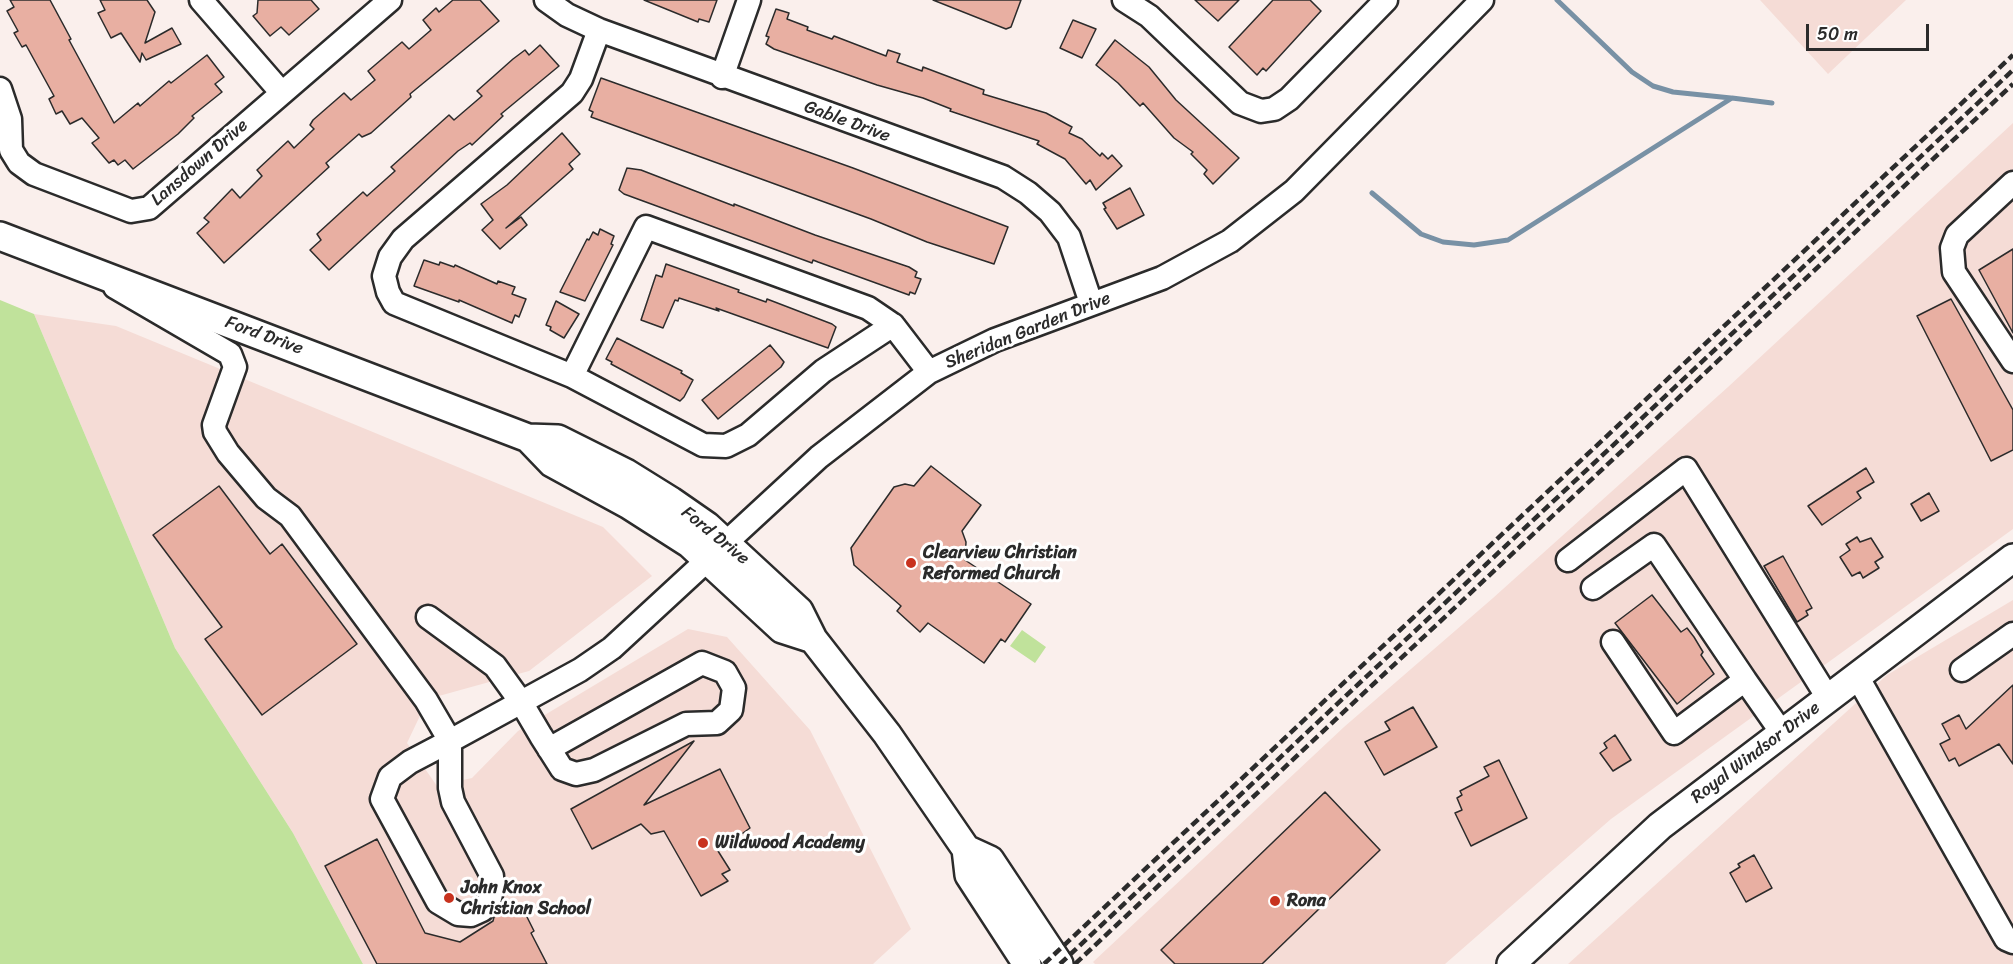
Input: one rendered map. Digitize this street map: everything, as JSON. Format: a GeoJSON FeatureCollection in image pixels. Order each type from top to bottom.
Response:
{"type":"FeatureCollection","features":[{"type":"Feature","properties":{"kind":"main road","name":"Ford Drive"},"geometry":{"type":"LineString","coordinates":[[0,236],[528,438],[552,463],[673,532],[717,552],[799,611],[813,639],[887,734],[966,849],[969,875],[1027,964]]}},
{"type":"Feature","properties":{"kind":"main road","name":"Royal Windsor Drive"},"geometry":{"type":"LineString","coordinates":[[1511,964],[1660,826],[1857,676],[2012,562]]}},
{"type":"Feature","properties":{"kind":"main road","name":"Ford Drive"},"geometry":{"type":"LineString","coordinates":[[966,849],[990,860],[1059,964]]}},
{"type":"Feature","properties":{"kind":"street"},"geometry":{"type":"LineString","coordinates":[[201,0],[281,92]]}},
{"type":"Feature","properties":{"kind":"street","name":"Lansdown Drive"},"geometry":{"type":"LineString","coordinates":[[0,89],[10,118],[11,150],[19,163],[34,174],[131,211],[149,208],[390,0]]}},
{"type":"Feature","properties":{"kind":"street","name":"Gable Drive"},"geometry":{"type":"LineString","coordinates":[[546,0],[567,15],[599,30],[722,77],[1003,177],[1028,193],[1050,213],[1069,237],[1091,303]]}},
{"type":"Feature","properties":{"kind":"street"},"geometry":{"type":"LineString","coordinates":[[722,77],[749,0]]}},
{"type":"Feature","properties":{"kind":"street"},"geometry":{"type":"LineString","coordinates":[[1124,0],[1149,16],[1240,103],[1261,111],[1274,109],[1290,99],[1386,0]]}},
{"type":"Feature","properties":{"kind":"street","name":"Sheridan Garden Drive"},"geometry":{"type":"LineString","coordinates":[[450,741],[450,788],[453,802],[492,876],[489,902],[482,910],[471,915],[459,914],[438,902],[382,799],[390,777],[410,762],[580,670],[612,648],[819,457],[929,372],[996,340],[1162,278],[1230,241],[1294,191],[1482,0]]}},
{"type":"Feature","properties":{"kind":"street"},"geometry":{"type":"LineString","coordinates":[[599,30],[581,78],[572,93],[403,240],[390,257],[384,276],[388,292],[394,303],[572,376],[703,445],[726,446],[748,435],[823,372],[893,325]]}},
{"type":"Feature","properties":{"kind":"street"},"geometry":{"type":"LineString","coordinates":[[2013,183],[1957,235],[1952,248],[1954,272],[2013,361]]}},
{"type":"Feature","properties":{"kind":"street"},"geometry":{"type":"LineString","coordinates":[[572,376],[646,227],[868,308],[893,325],[929,372]]}},
{"type":"Feature","properties":{"kind":"street"},"geometry":{"type":"LineString","coordinates":[[94,273],[142,305],[230,354],[235,367],[214,425],[215,432],[234,460],[267,498],[290,516],[426,700],[450,741]]}},
{"type":"Feature","properties":{"kind":"street"},"geometry":{"type":"LineString","coordinates":[[1568,560],[1686,469],[1828,698]]}},
{"type":"Feature","properties":{"kind":"street"},"geometry":{"type":"LineString","coordinates":[[1593,588],[1654,546],[1782,733]]}},
{"type":"Feature","properties":{"kind":"street"},"geometry":{"type":"LineString","coordinates":[[428,617],[495,666],[521,702],[549,749],[562,769],[576,774],[594,770],[686,724],[717,723],[731,710],[734,688],[725,672],[702,663],[549,749]]}},
{"type":"Feature","properties":{"kind":"street"},"geometry":{"type":"LineString","coordinates":[[1962,670],[2013,634]]}},
{"type":"Feature","properties":{"kind":"street"},"geometry":{"type":"LineString","coordinates":[[1613,642],[1674,733],[1745,680]]}},
{"type":"Feature","properties":{"kind":"street"},"geometry":{"type":"LineString","coordinates":[[1857,676],[2006,939],[2013,942]]}},
{"type":"Feature","properties":{"kind":"shaded area"},"geometry":{"type":"Polygon","coordinates":[[[1760,0],[1906,0],[1828,74],[1760,0]]]}},
{"type":"Feature","properties":{"kind":"shaded area"},"geometry":{"type":"Polygon","coordinates":[[[2013,123],[2013,529],[1611,819],[1445,964],[1095,964],[1093,962],[1344,727],[1493,598],[1728,387],[2013,123]]]}},
{"type":"Feature","properties":{"kind":"shaded area"},"geometry":{"type":"Polygon","coordinates":[[[34,314],[116,326],[603,527],[652,576],[529,671],[428,699],[407,743],[437,786],[472,778],[518,731],[688,629],[727,637],[810,730],[911,929],[873,964],[363,964],[293,833],[175,648],[34,314]]]}},
{"type":"Feature","properties":{"kind":"shaded area"},"geometry":{"type":"Polygon","coordinates":[[[2013,600],[2013,964],[1568,964],[1887,675],[2013,600]]]}},
{"type":"Feature","properties":{"kind":"green space"},"geometry":{"type":"Polygon","coordinates":[[[0,300],[34,314],[175,648],[293,833],[363,964],[0,964],[0,300]]]}},
{"type":"Feature","properties":{"kind":"green space"},"geometry":{"type":"Polygon","coordinates":[[[1022,630],[1046,647],[1035,663],[1010,646],[1022,630]]]}},
{"type":"Feature","properties":{"kind":"building"},"geometry":{"type":"Polygon","coordinates":[[[10,0],[50,0],[114,123],[138,103],[140,106],[169,81],[171,83],[207,55],[224,77],[215,84],[222,92],[192,116],[194,118],[178,134],[133,169],[125,160],[118,165],[114,160],[109,163],[92,143],[99,138],[82,118],[70,124],[62,111],[56,114],[49,99],[54,96],[26,45],[22,47],[14,33],[18,31],[7,11],[14,7],[10,0]]]}},
{"type":"Feature","properties":{"kind":"building"},"geometry":{"type":"Polygon","coordinates":[[[100,0],[147,0],[155,12],[145,43],[172,28],[181,44],[146,60],[142,53],[140,62],[121,33],[111,38],[98,13],[105,10],[100,0]]]}},
{"type":"Feature","properties":{"kind":"building"},"geometry":{"type":"Polygon","coordinates":[[[258,0],[311,0],[319,9],[289,35],[281,27],[270,36],[253,16],[257,13],[258,0]]]}},
{"type":"Feature","properties":{"kind":"building"},"geometry":{"type":"Polygon","coordinates":[[[453,0],[480,0],[499,21],[410,94],[411,97],[371,133],[362,137],[359,134],[326,163],[329,167],[224,263],[197,233],[209,222],[204,218],[232,189],[240,198],[262,176],[257,170],[288,141],[294,148],[314,129],[310,125],[313,120],[344,93],[351,100],[375,80],[368,71],[402,42],[409,49],[431,30],[423,20],[436,8],[439,12],[453,0]]]}},
{"type":"Feature","properties":{"kind":"building"},"geometry":{"type":"Polygon","coordinates":[[[644,0],[717,0],[709,22],[699,19],[698,22],[644,0]]]}},
{"type":"Feature","properties":{"kind":"building"},"geometry":{"type":"Polygon","coordinates":[[[933,0],[1021,0],[1011,27],[1006,29],[933,0]]]}},
{"type":"Feature","properties":{"kind":"building"},"geometry":{"type":"Polygon","coordinates":[[[1195,0],[1239,0],[1218,21],[1195,0]]]}},
{"type":"Feature","properties":{"kind":"building"},"geometry":{"type":"Polygon","coordinates":[[[1273,0],[1310,0],[1321,11],[1266,71],[1263,68],[1257,75],[1229,47],[1273,0]]]}},
{"type":"Feature","properties":{"kind":"building"},"geometry":{"type":"Polygon","coordinates":[[[776,9],[789,13],[787,19],[808,27],[807,30],[832,39],[834,36],[886,56],[888,50],[900,54],[897,62],[922,71],[923,67],[984,90],[983,94],[1046,113],[1072,127],[1069,133],[1082,139],[1100,156],[1102,153],[1108,159],[1112,155],[1122,166],[1096,190],[1090,180],[1086,184],[1065,159],[1037,144],[1039,141],[950,111],[951,109],[923,98],[877,85],[774,49],[766,44],[769,37],[766,36],[776,9]]]}},
{"type":"Feature","properties":{"kind":"building"},"geometry":{"type":"Polygon","coordinates":[[[1073,20],[1096,29],[1082,58],[1060,48],[1073,20]]]}},
{"type":"Feature","properties":{"kind":"building"},"geometry":{"type":"Polygon","coordinates":[[[1115,40],[1149,67],[1176,100],[1239,158],[1213,184],[1204,174],[1207,170],[1191,154],[1193,152],[1174,138],[1143,103],[1140,106],[1118,83],[1096,65],[1115,40]]]}},
{"type":"Feature","properties":{"kind":"building"},"geometry":{"type":"Polygon","coordinates":[[[540,45],[559,66],[501,114],[503,116],[472,145],[470,143],[458,151],[329,270],[310,250],[321,240],[317,234],[363,192],[367,196],[395,171],[391,167],[449,115],[454,120],[482,96],[477,91],[513,59],[525,50],[529,55],[540,45]]]}},
{"type":"Feature","properties":{"kind":"building"},"geometry":{"type":"Polygon","coordinates":[[[601,78],[853,168],[1008,227],[994,264],[927,242],[871,219],[591,117],[593,112],[589,110],[601,78]]]}},
{"type":"Feature","properties":{"kind":"building"},"geometry":{"type":"Polygon","coordinates":[[[562,133],[580,154],[569,164],[573,169],[506,228],[521,217],[527,225],[500,249],[482,230],[493,220],[481,204],[507,185],[562,133]]]}},
{"type":"Feature","properties":{"kind":"building"},"geometry":{"type":"Polygon","coordinates":[[[627,168],[641,170],[734,206],[734,204],[909,267],[917,272],[915,277],[921,279],[915,294],[910,292],[909,295],[813,260],[812,263],[624,194],[619,190],[627,168]]]}},
{"type":"Feature","properties":{"kind":"building"},"geometry":{"type":"Polygon","coordinates":[[[1130,188],[1144,215],[1117,229],[1104,209],[1106,208],[1103,203],[1130,188]]]}},
{"type":"Feature","properties":{"kind":"building"},"geometry":{"type":"Polygon","coordinates":[[[600,229],[614,236],[611,244],[613,245],[585,301],[560,292],[587,239],[589,240],[593,232],[598,235],[600,229]]]}},
{"type":"Feature","properties":{"kind":"building"},"geometry":{"type":"Polygon","coordinates":[[[2013,249],[2013,333],[1979,270],[2013,249]]]}},
{"type":"Feature","properties":{"kind":"building"},"geometry":{"type":"Polygon","coordinates":[[[424,260],[439,265],[440,262],[454,267],[455,265],[497,284],[498,281],[515,287],[512,294],[526,299],[519,317],[515,315],[512,323],[459,300],[459,302],[414,286],[424,260]]]}},
{"type":"Feature","properties":{"kind":"building"},"geometry":{"type":"Polygon","coordinates":[[[666,264],[739,290],[738,292],[766,302],[767,299],[832,324],[836,327],[828,348],[716,308],[719,311],[679,298],[678,301],[675,300],[663,328],[641,320],[656,275],[662,277],[666,264]]]}},
{"type":"Feature","properties":{"kind":"building"},"geometry":{"type":"Polygon","coordinates":[[[1951,299],[2013,410],[2013,450],[1991,461],[1917,316],[1951,299]]]}},
{"type":"Feature","properties":{"kind":"building"},"geometry":{"type":"Polygon","coordinates":[[[556,301],[579,314],[564,338],[546,325],[556,301]]]}},
{"type":"Feature","properties":{"kind":"building"},"geometry":{"type":"Polygon","coordinates":[[[617,338],[682,371],[681,373],[693,380],[684,397],[680,401],[611,364],[612,362],[606,359],[617,338]]]}},
{"type":"Feature","properties":{"kind":"building"},"geometry":{"type":"Polygon","coordinates":[[[770,345],[784,362],[781,367],[718,419],[702,400],[770,345]]]}},
{"type":"Feature","properties":{"kind":"building","name":"Clearview Christian Reformed Church"},"geometry":{"type":"Polygon","coordinates":[[[931,466],[981,505],[962,531],[966,542],[965,560],[1031,604],[1005,642],[1001,639],[984,663],[928,623],[920,632],[897,611],[901,606],[854,565],[851,548],[894,487],[905,484],[914,486],[931,466]]]}},
{"type":"Feature","properties":{"kind":"building"},"geometry":{"type":"Polygon","coordinates":[[[1866,468],[1874,482],[1857,492],[1861,498],[1822,525],[1808,506],[1866,468]]]}},
{"type":"Feature","properties":{"kind":"building"},"geometry":{"type":"Polygon","coordinates":[[[219,486],[270,554],[282,544],[357,644],[262,715],[205,639],[222,627],[153,535],[219,486]]]}},
{"type":"Feature","properties":{"kind":"building"},"geometry":{"type":"Polygon","coordinates":[[[1929,493],[1939,511],[1921,521],[1911,504],[1929,493]]]}},
{"type":"Feature","properties":{"kind":"building"},"geometry":{"type":"Polygon","coordinates":[[[1857,537],[1860,542],[1871,538],[1883,557],[1875,562],[1879,568],[1863,578],[1860,572],[1852,576],[1840,557],[1850,550],[1846,544],[1857,537]]]}},
{"type":"Feature","properties":{"kind":"building"},"geometry":{"type":"Polygon","coordinates":[[[1783,556],[1812,608],[1806,611],[1808,615],[1797,622],[1764,566],[1783,556]]]}},
{"type":"Feature","properties":{"kind":"building"},"geometry":{"type":"Polygon","coordinates":[[[1652,595],[1681,632],[1687,628],[1714,674],[1677,704],[1615,623],[1652,595]]]}},
{"type":"Feature","properties":{"kind":"building"},"geometry":{"type":"Polygon","coordinates":[[[2013,685],[2013,764],[1999,744],[1959,766],[1955,758],[1949,761],[1940,744],[1950,739],[1942,724],[1959,715],[1966,729],[2013,685]]]}},
{"type":"Feature","properties":{"kind":"building"},"geometry":{"type":"Polygon","coordinates":[[[1413,707],[1437,747],[1384,775],[1365,742],[1390,730],[1385,722],[1413,707]]]}},
{"type":"Feature","properties":{"kind":"building"},"geometry":{"type":"Polygon","coordinates":[[[1615,735],[1631,760],[1613,771],[1600,753],[1607,748],[1604,743],[1615,735]]]}},
{"type":"Feature","properties":{"kind":"building"},"geometry":{"type":"Polygon","coordinates":[[[694,741],[644,805],[720,769],[750,828],[718,851],[730,870],[722,874],[728,881],[701,896],[664,831],[651,834],[641,824],[592,849],[571,809],[694,741]]]}},
{"type":"Feature","properties":{"kind":"building"},"geometry":{"type":"Polygon","coordinates":[[[1499,760],[1527,818],[1471,846],[1455,813],[1462,810],[1457,798],[1462,795],[1460,791],[1489,776],[1484,767],[1499,760]]]}},
{"type":"Feature","properties":{"kind":"building"},"geometry":{"type":"Polygon","coordinates":[[[1325,792],[1380,850],[1262,964],[1175,964],[1161,950],[1325,792]]]}},
{"type":"Feature","properties":{"kind":"building"},"geometry":{"type":"Polygon","coordinates":[[[377,839],[425,933],[460,942],[493,921],[494,917],[520,903],[534,931],[531,933],[547,964],[377,964],[325,866],[377,839]]]}},
{"type":"Feature","properties":{"kind":"building"},"geometry":{"type":"Polygon","coordinates":[[[1754,855],[1772,888],[1746,902],[1730,873],[1740,867],[1738,864],[1754,855]]]}},
{"type":"Feature","properties":{"kind":"waterway"},"geometry":{"type":"LineString","coordinates":[[1557,0],[1632,72],[1653,86],[1673,92],[1731,98]]}},
{"type":"Feature","properties":{"kind":"waterway"},"geometry":{"type":"LineString","coordinates":[[1372,193],[1421,234],[1443,242],[1474,245],[1508,240],[1732,98],[1772,103]]}},
{"type":"Feature","properties":{"kind":"railway"},"geometry":{"type":"LineString","coordinates":[[1044,964],[2013,55]]}},
{"type":"Feature","properties":{"kind":"railway"},"geometry":{"type":"LineString","coordinates":[[1060,964],[2013,70]]}},
{"type":"Feature","properties":{"kind":"railway"},"geometry":{"type":"LineString","coordinates":[[1075,964],[2013,84]]}},
{"type":"Feature","properties":{"kind":"place","name":"Clearview Christian Reformed Church"},"geometry":{"type":"Point","coordinates":[911,563]}},
{"type":"Feature","properties":{"kind":"place","name":"Wildwood Academy"},"geometry":{"type":"Point","coordinates":[703,843]}},
{"type":"Feature","properties":{"kind":"place","name":"John Knox Christian School"},"geometry":{"type":"Point","coordinates":[449,898]}},
{"type":"Feature","properties":{"kind":"place","name":"Rona"},"geometry":{"type":"Point","coordinates":[1275,901]}}]}
